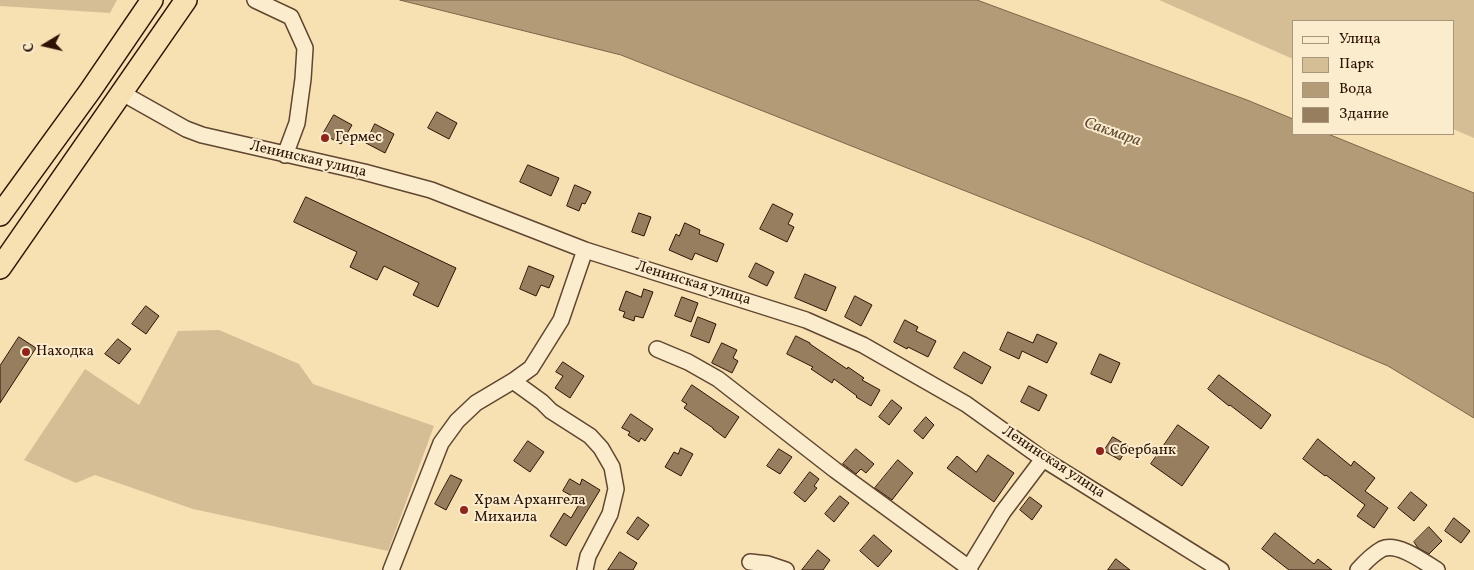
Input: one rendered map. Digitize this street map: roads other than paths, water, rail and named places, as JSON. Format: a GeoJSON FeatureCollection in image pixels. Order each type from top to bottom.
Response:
{"type":"FeatureCollection","features":[{"type":"Feature","properties":{"kind":"highway"},"geometry":{"type":"LineString","coordinates":[[0,215],[90,91],[152,0]]}},
{"type":"Feature","properties":{"kind":"highway"},"geometry":{"type":"LineString","coordinates":[[0,268],[186,0]]}},
{"type":"Feature","properties":{"kind":"street"},"geometry":{"type":"LineString","coordinates":[[255,0],[291,17],[305,48],[297,122],[285,155]]}},
{"type":"Feature","properties":{"kind":"street","name":"Ленинская улица"},"geometry":{"type":"LineString","coordinates":[[122,93],[202,135],[364,172],[431,190],[585,250],[806,320],[863,345],[966,404],[1043,459],[1221,570]]}},
{"type":"Feature","properties":{"kind":"street"},"geometry":{"type":"LineString","coordinates":[[396,567],[441,443],[457,421],[476,403],[531,368],[561,320],[585,250]]}},
{"type":"Feature","properties":{"kind":"street"},"geometry":{"type":"LineString","coordinates":[[657,349],[688,362],[718,379],[966,569],[1003,512],[1043,459]]}},
{"type":"Feature","properties":{"kind":"street"},"geometry":{"type":"LineString","coordinates":[[513,381],[551,411],[590,436],[601,448],[612,467],[616,489],[610,514],[588,556],[584,570]]}},
{"type":"Feature","properties":{"kind":"street"},"geometry":{"type":"LineString","coordinates":[[1358,570],[1369,558],[1384,548],[1398,549],[1414,555],[1437,570]]}},
{"type":"Feature","properties":{"kind":"street"},"geometry":{"type":"LineString","coordinates":[[750,562],[768,564],[786,570]]}},
{"type":"Feature","properties":{"kind":"water","name":"Сакмара"},"geometry":{"type":"Polygon","coordinates":[[[400,0],[977,0],[1247,100],[1292,119],[1292,135],[1330,135],[1474,193],[1474,418],[1388,366],[1087,239],[621,55],[400,0]]]}},
{"type":"Feature","properties":{"kind":"place","name":"Гермес"},"geometry":{"type":"Point","coordinates":[325,138]}},
{"type":"Feature","properties":{"kind":"place","name":"Находка"},"geometry":{"type":"Point","coordinates":[26,352]}},
{"type":"Feature","properties":{"kind":"place","name":"Сбербанк"},"geometry":{"type":"Point","coordinates":[1100,451]}},
{"type":"Feature","properties":{"kind":"place","name":"Храм Архангела Михаила"},"geometry":{"type":"Point","coordinates":[464,510]}}]}
